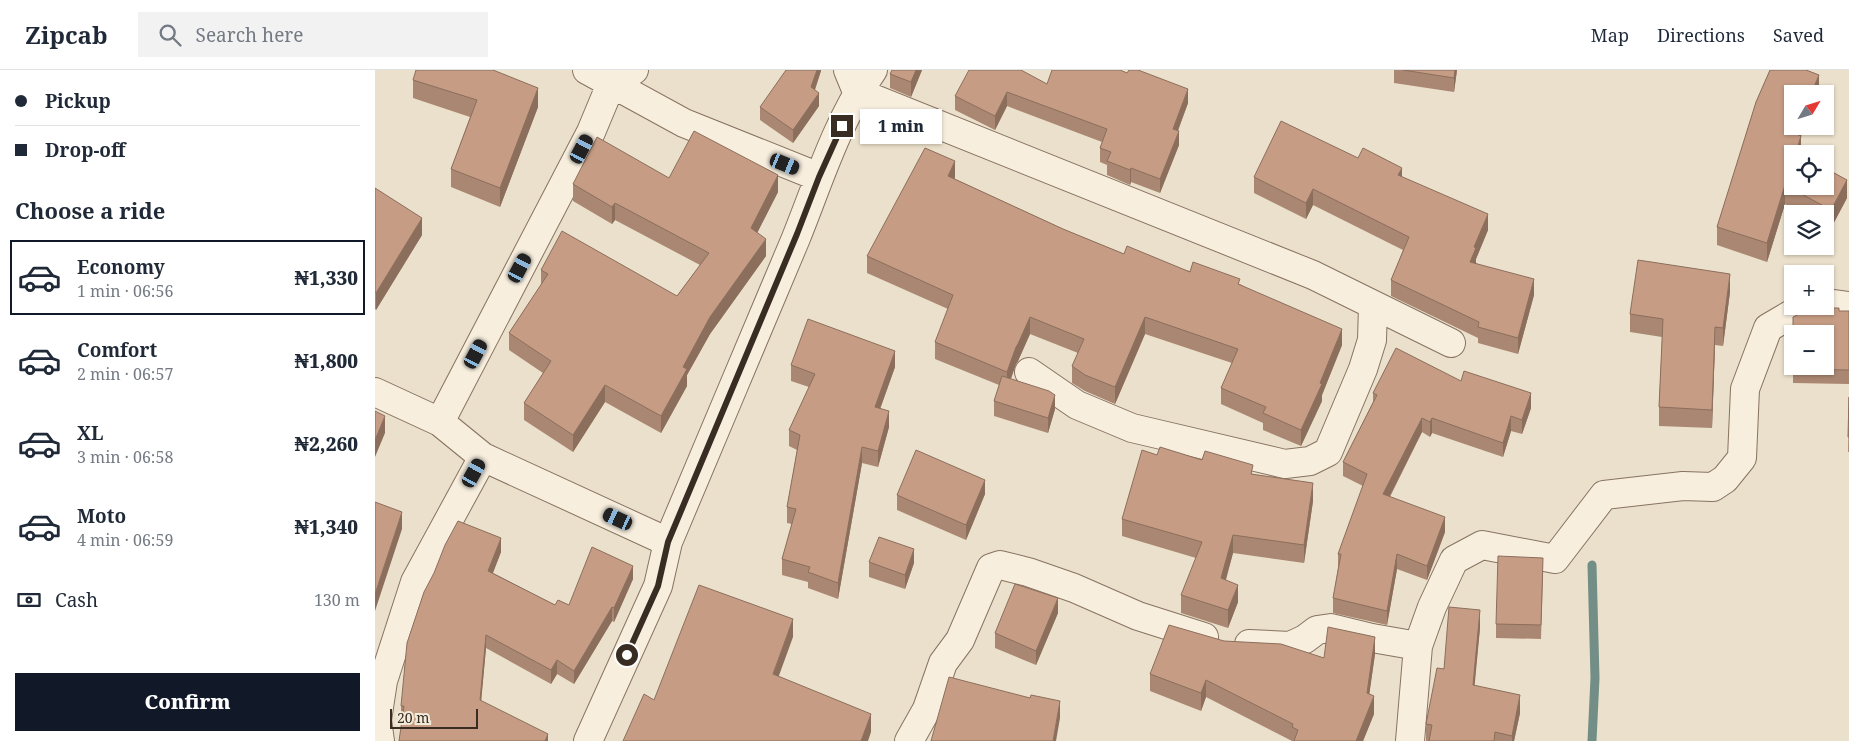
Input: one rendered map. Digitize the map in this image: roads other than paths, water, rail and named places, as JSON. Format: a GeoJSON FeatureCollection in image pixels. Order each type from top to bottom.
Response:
{"type":"FeatureCollection","features":[{"type":"Feature","properties":{"kind":"street"},"geometry":{"type":"LineString","coordinates":[[587,70],[684,123],[819,177]]}},
{"type":"Feature","properties":{"kind":"street"},"geometry":{"type":"LineString","coordinates":[[440,422],[591,132],[611,84],[634,70]]}},
{"type":"Feature","properties":{"kind":"street"},"geometry":{"type":"LineString","coordinates":[[588,741],[658,586],[668,542],[797,234],[853,81],[873,70]]}},
{"type":"Feature","properties":{"kind":"street"},"geometry":{"type":"LineString","coordinates":[[853,81],[1313,275],[1451,343]]}},
{"type":"Feature","properties":{"kind":"street"},"geometry":{"type":"LineString","coordinates":[[1834,304],[1849,306]]}},
{"type":"Feature","properties":{"kind":"street"},"geometry":{"type":"LineString","coordinates":[[1029,372],[1077,405],[1132,428],[1285,464],[1310,461],[1328,452],[1363,369],[1372,340],[1373,306]]}},
{"type":"Feature","properties":{"kind":"street"},"geometry":{"type":"LineString","coordinates":[[1410,741],[1418,646],[1432,608],[1454,560],[1482,545],[1555,559],[1604,494],[1683,486],[1713,487],[1725,479],[1742,458],[1745,389],[1768,328],[1788,315]]}},
{"type":"Feature","properties":{"kind":"street"},"geometry":{"type":"LineString","coordinates":[[375,392],[440,422],[483,457],[668,542]]}},
{"type":"Feature","properties":{"kind":"street"},"geometry":{"type":"LineString","coordinates":[[379,738],[377,720],[383,681],[415,582],[483,457]]}},
{"type":"Feature","properties":{"kind":"street"},"geometry":{"type":"LineString","coordinates":[[909,741],[927,709],[943,662],[960,640],[991,568],[1000,565],[1074,588],[1138,616],[1225,643],[1290,646],[1305,639],[1317,630],[1331,628],[1418,646]]}},
{"type":"Feature","properties":{"kind":"waterway"},"geometry":{"type":"LineString","coordinates":[[1592,565],[1595,678],[1592,741]]}}]}
